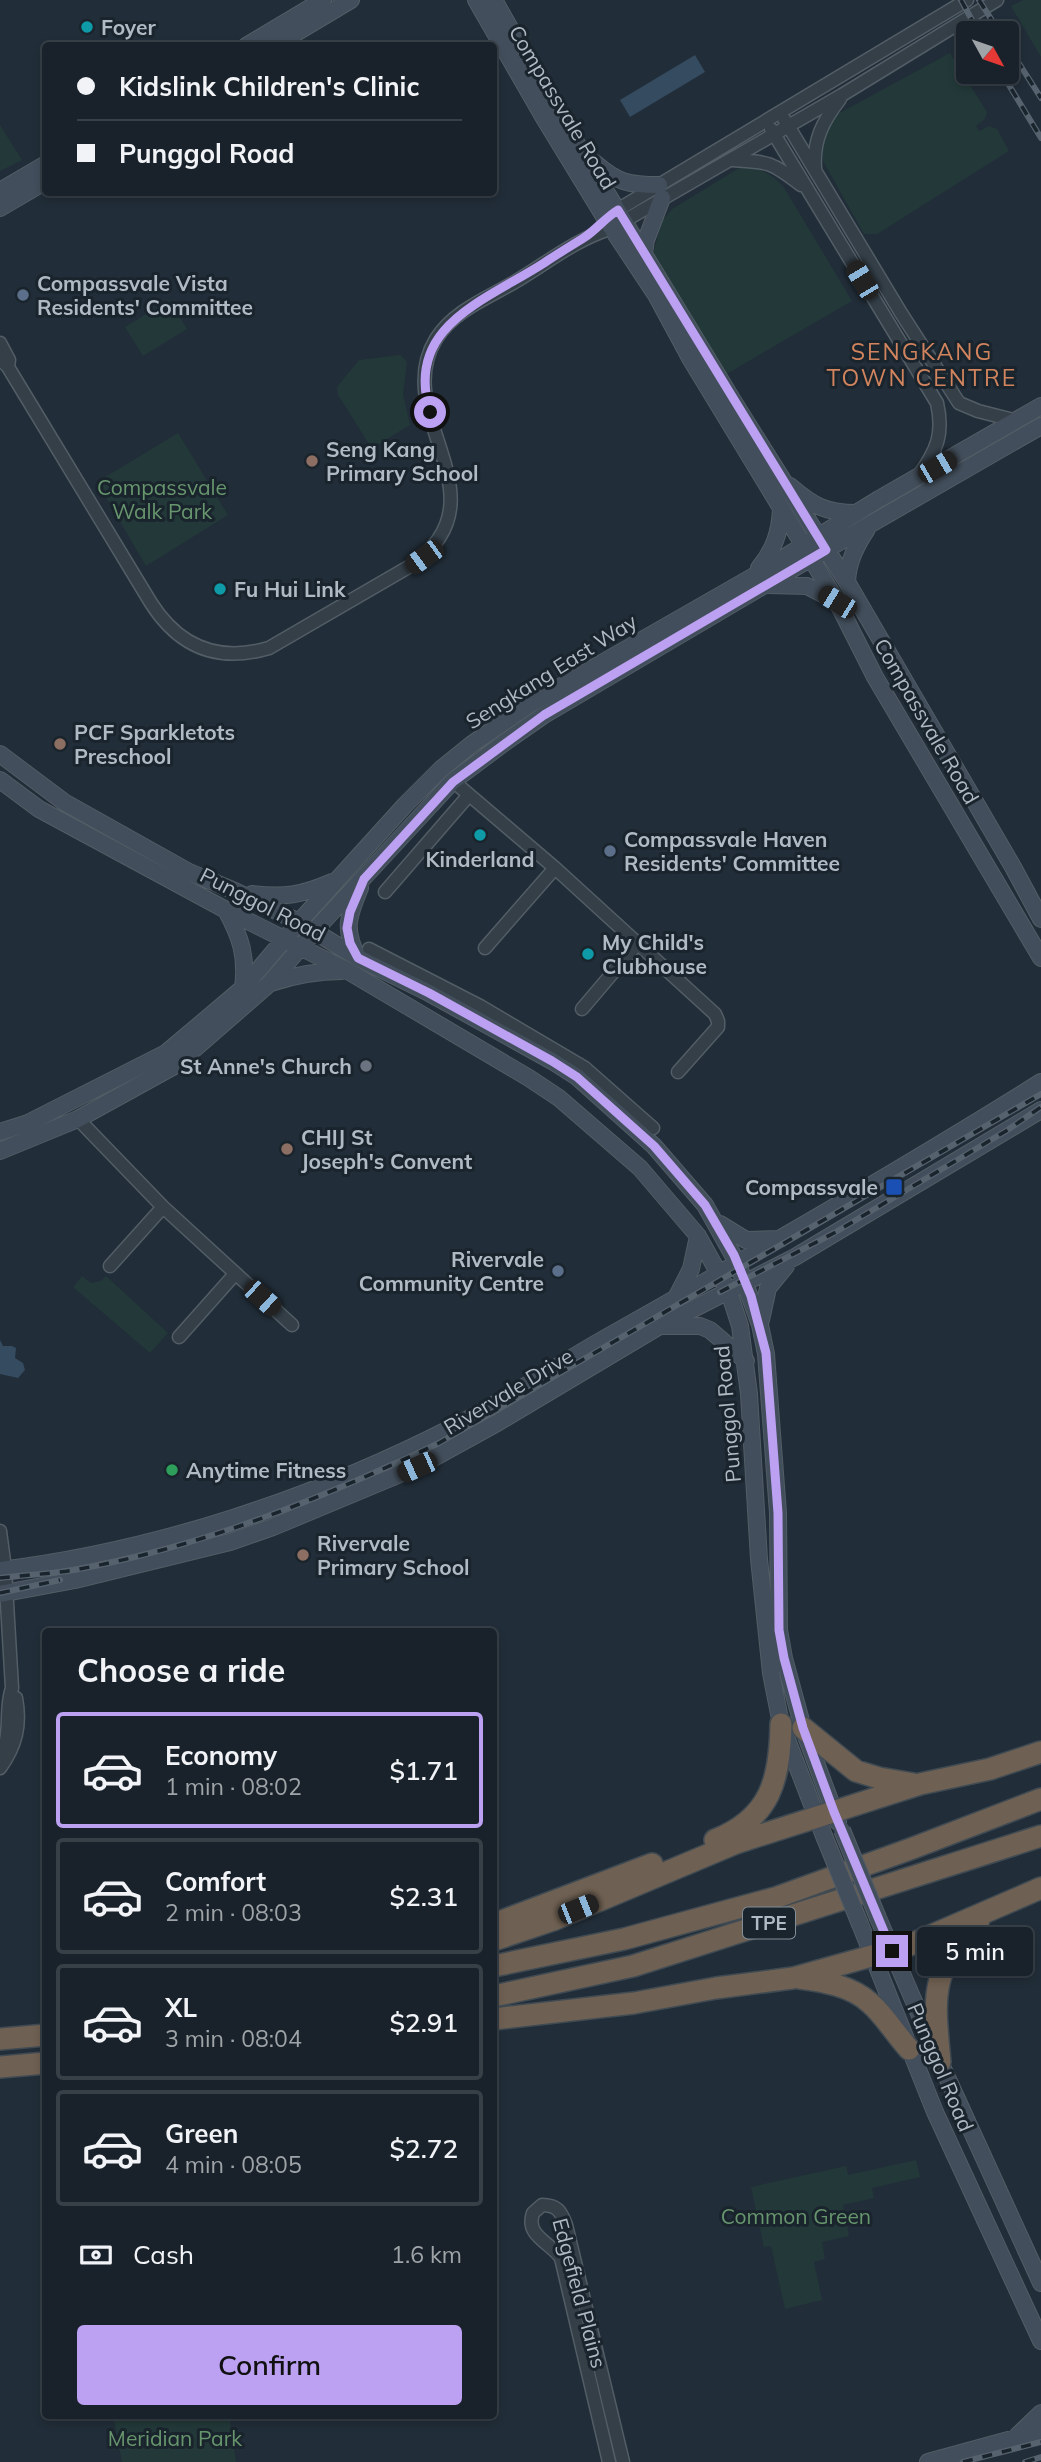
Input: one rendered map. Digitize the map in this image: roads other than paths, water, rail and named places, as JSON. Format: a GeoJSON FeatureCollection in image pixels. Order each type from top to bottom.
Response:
{"type":"FeatureCollection","features":[{"type":"Feature","properties":{"kind":"highway"},"geometry":{"type":"LineString","coordinates":[[497,1923],[729,1834],[752,1818],[766,1802],[775,1783],[780,1758],[792,1726],[856,1771],[879,1778],[920,1784]]}},
{"type":"Feature","properties":{"kind":"highway"},"geometry":{"type":"LineString","coordinates":[[497,1939],[553,1920],[736,1843],[920,1784],[990,1769],[1041,1752]]}},
{"type":"Feature","properties":{"kind":"highway","name":"TPE"},"geometry":{"type":"LineString","coordinates":[[497,1965],[624,1939],[775,1898],[1041,1799]]}},
{"type":"Feature","properties":{"kind":"highway","name":"TPE"},"geometry":{"type":"LineString","coordinates":[[497,1995],[633,1966],[1041,1836]]}},
{"type":"Feature","properties":{"kind":"highway"},"geometry":{"type":"LineString","coordinates":[[661,1874],[685,1852]]}},
{"type":"Feature","properties":{"kind":"highway"},"geometry":{"type":"LineString","coordinates":[[497,2019],[634,2003],[793,1978],[883,1953],[986,1914],[1041,1888]]}},
{"type":"Feature","properties":{"kind":"highway"},"geometry":{"type":"LineString","coordinates":[[564,1897],[628,1889]]}},
{"type":"Feature","properties":{"kind":"highway"},"geometry":{"type":"LineString","coordinates":[[940,2063],[935,1999],[938,1982],[956,1946],[986,1914]]}},
{"type":"Feature","properties":{"kind":"highway"},"geometry":{"type":"LineString","coordinates":[[793,1978],[850,1990],[862,1996],[873,2005],[909,2049]]}},
{"type":"Feature","properties":{"kind":"highway"},"geometry":{"type":"LineString","coordinates":[[0,2039],[42,2035]]}},
{"type":"Feature","properties":{"kind":"highway"},"geometry":{"type":"LineString","coordinates":[[0,2067],[42,2063]]}},
{"type":"Feature","properties":{"kind":"main road"},"geometry":{"type":"LineString","coordinates":[[253,42],[323,0]]}},
{"type":"Feature","properties":{"kind":"main road"},"geometry":{"type":"LineString","coordinates":[[281,42],[351,0]]}},
{"type":"Feature","properties":{"kind":"main road","name":"Compassvale Road"},"geometry":{"type":"LineString","coordinates":[[476,0],[615,219],[644,253],[779,477],[847,582],[1041,919]]}},
{"type":"Feature","properties":{"kind":"main road","name":"Compassvale Road"},"geometry":{"type":"LineString","coordinates":[[494,0],[585,155],[615,219],[690,358],[837,602],[875,677],[1041,958]]}},
{"type":"Feature","properties":{"kind":"main road"},"geometry":{"type":"LineString","coordinates":[[585,155],[611,177],[661,192],[644,253]]}},
{"type":"Feature","properties":{"kind":"main road"},"geometry":{"type":"LineString","coordinates":[[0,191],[42,166]]}},
{"type":"Feature","properties":{"kind":"main road"},"geometry":{"type":"LineString","coordinates":[[0,208],[42,183]]}},
{"type":"Feature","properties":{"kind":"main road","name":"Sengkang East Way"},"geometry":{"type":"LineString","coordinates":[[0,1151],[78,1119],[176,1065],[269,984],[453,782],[544,715],[822,543],[856,513],[1041,406]]}},
{"type":"Feature","properties":{"kind":"main road","name":"Sengkang East Way"},"geometry":{"type":"LineString","coordinates":[[822,543],[868,527],[1041,426]]}},
{"type":"Feature","properties":{"kind":"main road"},"geometry":{"type":"LineString","coordinates":[[779,477],[815,506],[836,513],[856,513]]}},
{"type":"Feature","properties":{"kind":"main road"},"geometry":{"type":"LineString","coordinates":[[781,508],[781,527],[758,581],[807,586],[837,602]]}},
{"type":"Feature","properties":{"kind":"main road"},"geometry":{"type":"LineString","coordinates":[[847,582],[847,568],[852,554],[868,527]]}},
{"type":"Feature","properties":{"kind":"main road","name":"Sengkang East Way"},"geometry":{"type":"LineString","coordinates":[[0,1132],[28,1123],[166,1053],[243,988],[405,805],[441,769],[472,744],[532,703],[758,581]]}},
{"type":"Feature","properties":{"kind":"main road","name":"Punggol Road"},"geometry":{"type":"LineString","coordinates":[[0,754],[64,802],[189,872],[299,922],[359,959],[458,1034],[559,1098],[640,1168],[698,1236],[729,1292],[740,1326],[746,1361],[766,1631],[792,1726],[825,1815],[883,1953],[940,2063],[1041,2283]]}},
{"type":"Feature","properties":{"kind":"main road","name":"Punggol Road"},"geometry":{"type":"LineString","coordinates":[[0,780],[39,809],[284,940],[301,947],[396,970],[478,1012],[552,1061],[581,1073],[638,1124],[705,1205],[746,1281],[760,1325],[766,1353],[778,1513],[779,1630],[792,1726]]}},
{"type":"Feature","properties":{"kind":"main road"},"geometry":{"type":"LineString","coordinates":[[269,984],[359,959],[350,943],[347,928],[350,912],[364,879]]}},
{"type":"Feature","properties":{"kind":"main road"},"geometry":{"type":"LineString","coordinates":[[235,891],[288,897],[337,880]]}},
{"type":"Feature","properties":{"kind":"main road"},"geometry":{"type":"LineString","coordinates":[[226,910],[240,935],[246,968],[243,988]]}},
{"type":"Feature","properties":{"kind":"main road","name":"Rivervale Drive"},"geometry":{"type":"LineString","coordinates":[[3,1569],[73,1557],[223,1522],[402,1452],[454,1427],[602,1340],[783,1240],[1041,1082]]}},
{"type":"Feature","properties":{"kind":"main road"},"geometry":{"type":"LineString","coordinates":[[760,1325],[768,1288],[795,1257],[1041,1110]]}},
{"type":"Feature","properties":{"kind":"main road"},"geometry":{"type":"LineString","coordinates":[[705,1205],[721,1226],[746,1240],[783,1240]]}},
{"type":"Feature","properties":{"kind":"main road"},"geometry":{"type":"LineString","coordinates":[[673,1302],[691,1269],[698,1236]]}},
{"type":"Feature","properties":{"kind":"main road","name":"Rivervale Drive"},"geometry":{"type":"LineString","coordinates":[[3,1594],[113,1571],[230,1542],[310,1513],[417,1467],[464,1443],[658,1326],[795,1257]]}},
{"type":"Feature","properties":{"kind":"main road"},"geometry":{"type":"LineString","coordinates":[[658,1326],[700,1326],[721,1338],[746,1361]]}},
{"type":"Feature","properties":{"kind":"main road","name":"Punggol Road"},"geometry":{"type":"LineString","coordinates":[[883,1953],[909,2049],[935,2112],[1041,2341]]}},
{"type":"Feature","properties":{"kind":"main road"},"geometry":{"type":"LineString","coordinates":[[1016,2437],[1041,2413]]}},
{"type":"Feature","properties":{"kind":"main road"},"geometry":{"type":"LineString","coordinates":[[928,2462],[1041,2431]]}},
{"type":"Feature","properties":{"kind":"street"},"geometry":{"type":"LineString","coordinates":[[0,343],[9,360],[4,363],[169,628],[205,650],[234,654],[259,651],[286,640],[401,572],[424,557],[435,544],[447,520],[451,501],[450,480],[424,386],[426,363],[437,338],[457,315],[661,192],[766,121],[967,0]]}},
{"type":"Feature","properties":{"kind":"street"},"geometry":{"type":"LineString","coordinates":[[661,192],[732,160],[998,0]]}},
{"type":"Feature","properties":{"kind":"street"},"geometry":{"type":"LineString","coordinates":[[815,172],[814,146],[821,126],[842,95]]}},
{"type":"Feature","properties":{"kind":"street"},"geometry":{"type":"LineString","coordinates":[[780,113],[901,313],[959,402],[978,411],[1017,421]]}},
{"type":"Feature","properties":{"kind":"street"},"geometry":{"type":"LineString","coordinates":[[766,121],[937,403],[942,424],[931,457],[917,478]]}},
{"type":"Feature","properties":{"kind":"street"},"geometry":{"type":"LineString","coordinates":[[732,160],[767,162],[806,188]]}},
{"type":"Feature","properties":{"kind":"street"},"geometry":{"type":"LineString","coordinates":[[453,782],[555,868],[715,1014],[718,1027],[678,1072]]}},
{"type":"Feature","properties":{"kind":"street"},"geometry":{"type":"LineString","coordinates":[[385,892],[470,795]]}},
{"type":"Feature","properties":{"kind":"street"},"geometry":{"type":"LineString","coordinates":[[485,948],[555,868]]}},
{"type":"Feature","properties":{"kind":"street"},"geometry":{"type":"LineString","coordinates":[[582,1009],[638,943]]}},
{"type":"Feature","properties":{"kind":"street"},"geometry":{"type":"LineString","coordinates":[[78,1119],[163,1207],[292,1325]]}},
{"type":"Feature","properties":{"kind":"street"},"geometry":{"type":"LineString","coordinates":[[638,1124],[653,1128]]}},
{"type":"Feature","properties":{"kind":"street"},"geometry":{"type":"LineString","coordinates":[[110,1266],[163,1207]]}},
{"type":"Feature","properties":{"kind":"street"},"geometry":{"type":"LineString","coordinates":[[179,1337],[235,1274]]}},
{"type":"Feature","properties":{"kind":"street"},"geometry":{"type":"LineString","coordinates":[[0,1531],[3,1594],[18,1726],[11,1752],[0,1768]]}},
{"type":"Feature","properties":{"kind":"street"},"geometry":{"type":"LineString","coordinates":[[0,1757],[8,1736],[9,1695],[12,1688]]}},
{"type":"Feature","properties":{"kind":"street","name":"Edgefield Plains"},"geometry":{"type":"LineString","coordinates":[[609,2462],[561,2259],[555,2249],[534,2233],[530,2225],[533,2213],[542,2205],[553,2205],[561,2212],[566,2225],[623,2462]]}},
{"type":"Feature","properties":{"kind":"water"},"geometry":{"type":"Polygon","coordinates":[[[695,55],[705,72],[630,117],[620,100],[695,55]]]}},
{"type":"Feature","properties":{"kind":"water"},"geometry":{"type":"Polygon","coordinates":[[[0,1340],[3,1346],[16,1348],[15,1358],[23,1363],[25,1370],[18,1378],[0,1374],[0,1340]]]}},
{"type":"Feature","properties":{"kind":"railway"},"geometry":{"type":"LineString","coordinates":[[961,0],[972,21]]}},
{"type":"Feature","properties":{"kind":"railway"},"geometry":{"type":"LineString","coordinates":[[979,0],[992,21]]}},
{"type":"Feature","properties":{"kind":"railway"},"geometry":{"type":"LineString","coordinates":[[1019,63],[1041,98]]}},
{"type":"Feature","properties":{"kind":"railway"},"geometry":{"type":"LineString","coordinates":[[1008,84],[1041,138]]}},
{"type":"Feature","properties":{"kind":"railway"},"geometry":{"type":"LineString","coordinates":[[0,1578],[74,1570],[122,1560],[215,1534],[351,1483],[439,1443],[1041,1094]]}},
{"type":"Feature","properties":{"kind":"railway"},"geometry":{"type":"LineString","coordinates":[[720,1292],[834,1233],[1006,1131],[1041,1107]]}},
{"type":"Feature","properties":{"kind":"railway"},"geometry":{"type":"LineString","coordinates":[[0,1593],[60,1580]]}},
{"type":"Feature","properties":{"kind":"railway"},"geometry":{"type":"LineString","coordinates":[[963,2462],[1041,2442]]}},
{"type":"Feature","properties":{"kind":"railway"},"geometry":{"type":"LineString","coordinates":[[1025,2462],[1041,2457]]}},
{"type":"Feature","properties":{"kind":"place","name":"Foyer"},"geometry":{"type":"Point","coordinates":[87,27]}},
{"type":"Feature","properties":{"kind":"place","name":"Compassvale Vista Residents' Committee"},"geometry":{"type":"Point","coordinates":[23,295]}},
{"type":"Feature","properties":{"kind":"place","name":"Seng Kang Primary School"},"geometry":{"type":"Point","coordinates":[312,461]}},
{"type":"Feature","properties":{"kind":"place","name":"Fu Hui Link"},"geometry":{"type":"Point","coordinates":[220,589]}},
{"type":"Feature","properties":{"kind":"place","name":"PCF Sparkletots Preschool"},"geometry":{"type":"Point","coordinates":[60,744]}},
{"type":"Feature","properties":{"kind":"place","name":"Kinderland"},"geometry":{"type":"Point","coordinates":[480,835]}},
{"type":"Feature","properties":{"kind":"place","name":"Compassvale Haven Residents' Committee"},"geometry":{"type":"Point","coordinates":[610,851]}},
{"type":"Feature","properties":{"kind":"place","name":"My Child's Clubhouse"},"geometry":{"type":"Point","coordinates":[588,954]}},
{"type":"Feature","properties":{"kind":"place","name":"St Anne's Church"},"geometry":{"type":"Point","coordinates":[366,1066]}},
{"type":"Feature","properties":{"kind":"place","name":"CHIJ St Joseph's Convent"},"geometry":{"type":"Point","coordinates":[287,1149]}},
{"type":"Feature","properties":{"kind":"place","name":"Compassvale"},"geometry":{"type":"Point","coordinates":[894,1187]}},
{"type":"Feature","properties":{"kind":"place","name":"Rivervale Community Centre"},"geometry":{"type":"Point","coordinates":[558,1271]}},
{"type":"Feature","properties":{"kind":"place","name":"Anytime Fitness"},"geometry":{"type":"Point","coordinates":[172,1470]}},
{"type":"Feature","properties":{"kind":"place","name":"Rivervale Primary School"},"geometry":{"type":"Point","coordinates":[303,1555]}},
{"type":"Feature","properties":{"kind":"district","name":"SENGKANG TOWN CENTRE"},"geometry":{"type":"Point","coordinates":[922,364]}},
{"type":"Feature","properties":{"kind":"park label","name":"Compassvale Walk Park"},"geometry":{"type":"Point","coordinates":[162,499]}},
{"type":"Feature","properties":{"kind":"park label","name":"Common Green"},"geometry":{"type":"Point","coordinates":[796,2216]}},
{"type":"Feature","properties":{"kind":"park label","name":"Meridian Park"},"geometry":{"type":"Point","coordinates":[175,2438]}}]}
